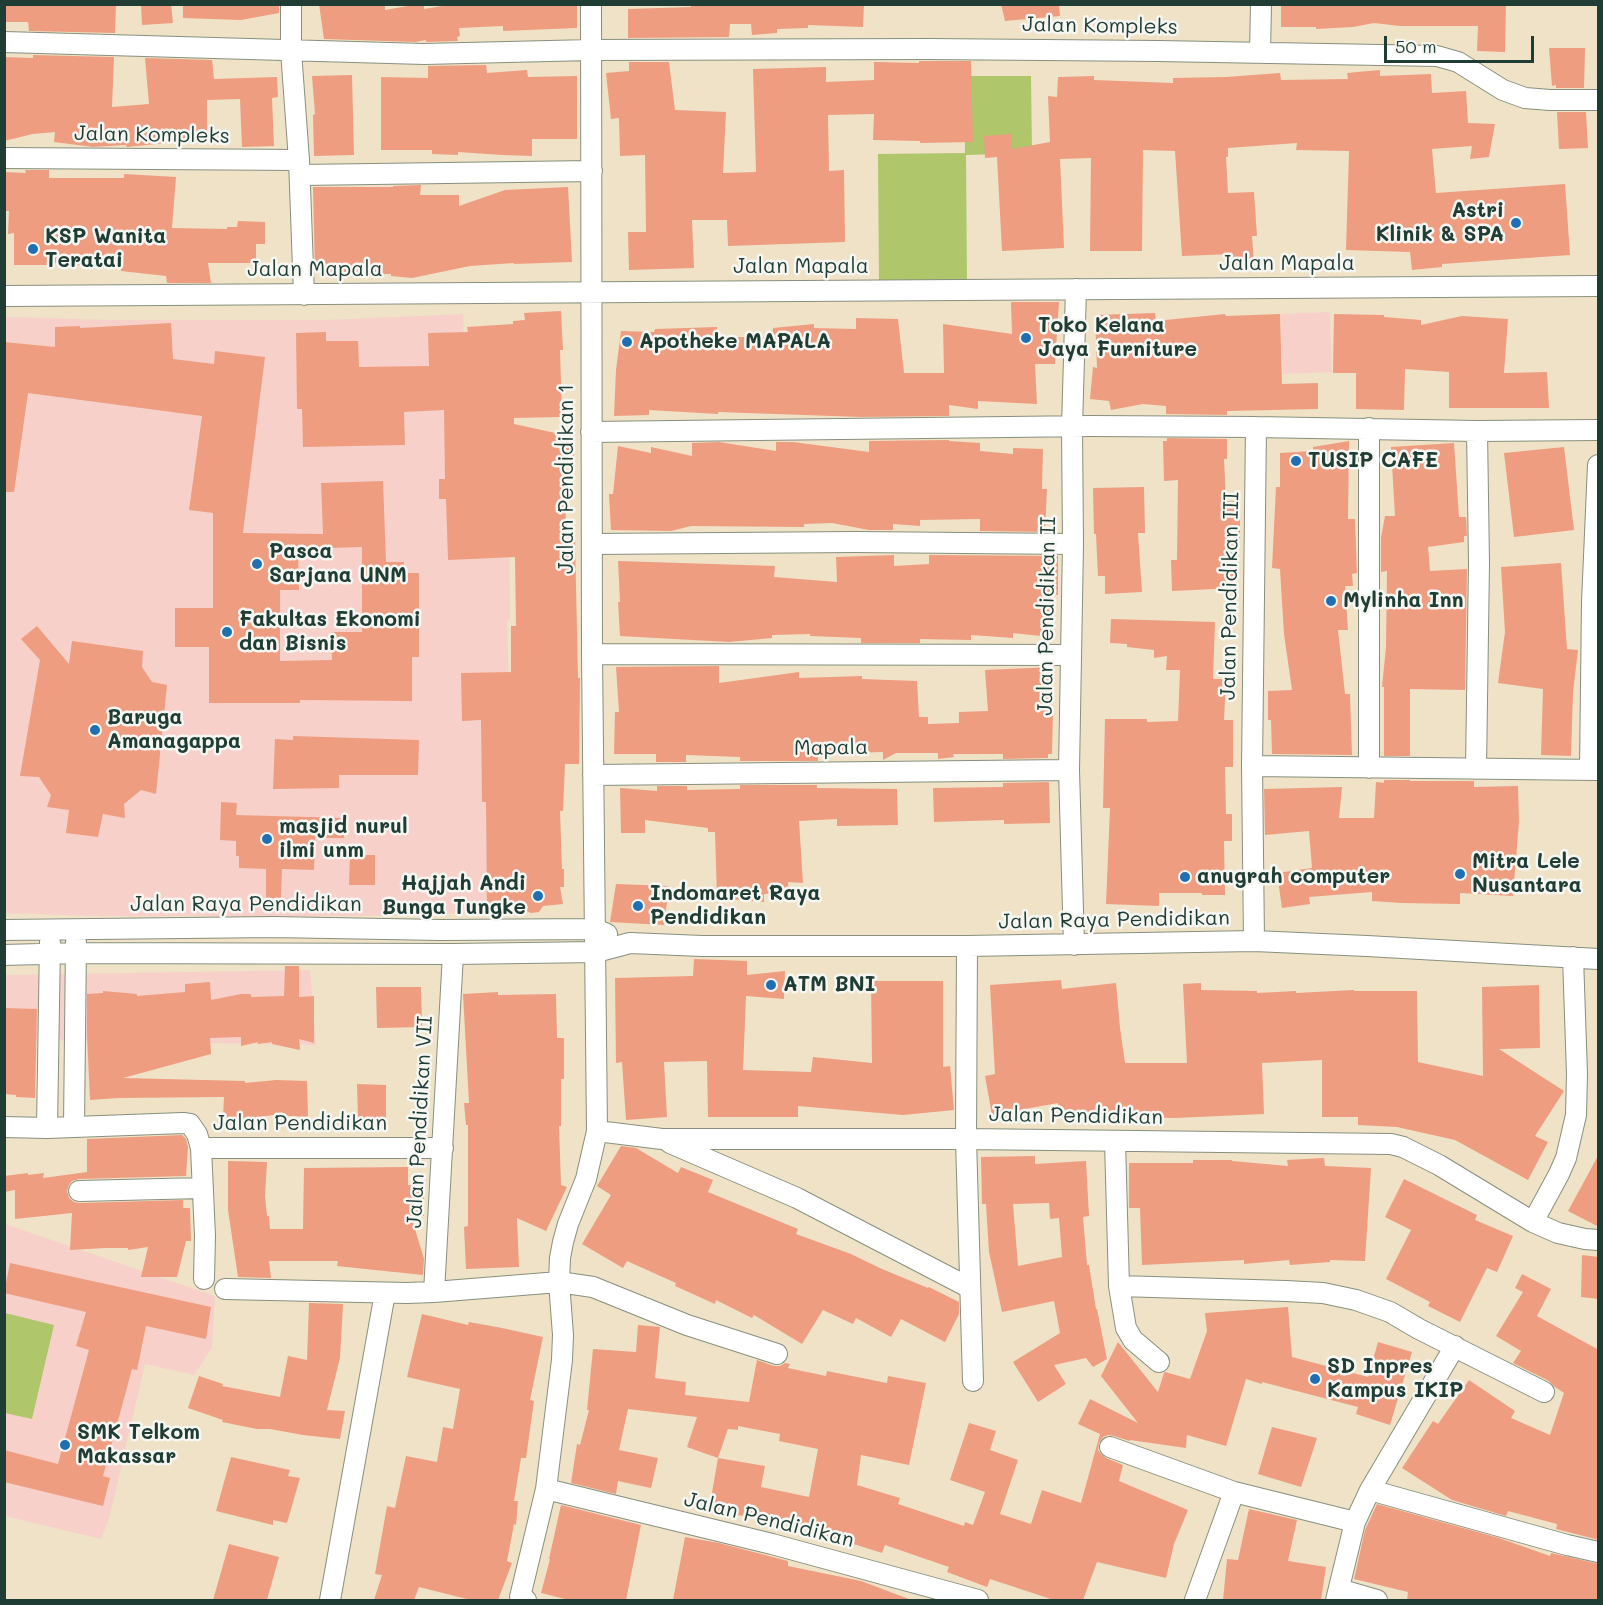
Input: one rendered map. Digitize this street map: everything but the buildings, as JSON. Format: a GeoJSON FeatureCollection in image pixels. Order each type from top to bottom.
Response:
{"type":"FeatureCollection","features":[{"type":"Feature","properties":{"kind":"street"},"geometry":{"type":"LineString","coordinates":[[291,4],[291,51],[300,168],[304,295]]}},
{"type":"Feature","properties":{"kind":"street","name":"Jalan Pendidikan 1"},"geometry":{"type":"LineString","coordinates":[[591,4],[592,654],[596,952]]}},
{"type":"Feature","properties":{"kind":"street"},"geometry":{"type":"LineString","coordinates":[[1260,53],[1261,4]]}},
{"type":"Feature","properties":{"kind":"street","name":"Jalan Kompleks"},"geometry":{"type":"LineString","coordinates":[[4,42],[424,54],[591,50],[940,49],[1437,56],[1458,62],[1503,90],[1525,98],[1599,100]]}},
{"type":"Feature","properties":{"kind":"street","name":"Jalan Kompleks"},"geometry":{"type":"LineString","coordinates":[[4,158],[300,168],[592,171]]}},
{"type":"Feature","properties":{"kind":"street","name":"Jalan Mapala"},"geometry":{"type":"LineString","coordinates":[[4,296],[1599,286]]}},
{"type":"Feature","properties":{"kind":"street","name":"Jalan Pendidikan II"},"geometry":{"type":"LineString","coordinates":[[1074,945],[1069,770],[1073,544],[1072,427],[1076,289]]}},
{"type":"Feature","properties":{"kind":"street"},"geometry":{"type":"LineString","coordinates":[[591,432],[1072,427],[1369,428],[1478,431],[1599,429]]}},
{"type":"Feature","properties":{"kind":"street","name":"Jalan Pendidikan III"},"geometry":{"type":"LineString","coordinates":[[1254,941],[1252,766],[1256,427]]}},
{"type":"Feature","properties":{"kind":"street"},"geometry":{"type":"LineString","coordinates":[[1369,428],[1370,768]]}},
{"type":"Feature","properties":{"kind":"street"},"geometry":{"type":"LineString","coordinates":[[1476,769],[1478,431]]}},
{"type":"Feature","properties":{"kind":"street"},"geometry":{"type":"LineString","coordinates":[[1252,766],[1594,770],[1592,602],[1599,465]]}},
{"type":"Feature","properties":{"kind":"street"},"geometry":{"type":"LineString","coordinates":[[592,544],[855,542],[1073,544]]}},
{"type":"Feature","properties":{"kind":"street"},"geometry":{"type":"LineString","coordinates":[[592,654],[1070,655]]}},
{"type":"Feature","properties":{"kind":"street","name":"Mapala"},"geometry":{"type":"LineString","coordinates":[[593,775],[1069,770]]}},
{"type":"Feature","properties":{"kind":"street","name":"Jalan Raya Pendidikan"},"geometry":{"type":"LineString","coordinates":[[4,930],[273,927],[441,930],[595,929],[630,943]]}},
{"type":"Feature","properties":{"kind":"street"},"geometry":{"type":"LineString","coordinates":[[47,1128],[51,930]]}},
{"type":"Feature","properties":{"kind":"street"},"geometry":{"type":"LineString","coordinates":[[74,1127],[76,930]]}},
{"type":"Feature","properties":{"kind":"street","name":"Jalan Raya Pendidikan"},"geometry":{"type":"LineString","coordinates":[[4,955],[596,952],[630,943],[702,946],[967,946],[1254,941],[1599,959]]}},
{"type":"Feature","properties":{"kind":"street"},"geometry":{"type":"LineString","coordinates":[[967,946],[966,1139],[973,1381]]}},
{"type":"Feature","properties":{"kind":"street"},"geometry":{"type":"LineString","coordinates":[[523,1599],[546,1489],[562,1360],[560,1258],[568,1224],[586,1179],[597,1131],[596,952]]}},
{"type":"Feature","properties":{"kind":"street","name":"Jalan Pendidikan VII"},"geometry":{"type":"LineString","coordinates":[[435,1292],[453,954]]}},
{"type":"Feature","properties":{"kind":"street"},"geometry":{"type":"LineString","coordinates":[[1533,1222],[1566,1158],[1576,1115],[1573,957]]}},
{"type":"Feature","properties":{"kind":"street","name":"Jalan Pendidikan"},"geometry":{"type":"LineString","coordinates":[[4,1127],[47,1128],[183,1123],[190,1124],[197,1134],[201,1148],[443,1148]]}},
{"type":"Feature","properties":{"kind":"street","name":"Jalan Pendidikan"},"geometry":{"type":"LineString","coordinates":[[597,1131],[662,1139],[966,1139],[1391,1144],[1403,1147],[1439,1165],[1533,1222],[1566,1235],[1599,1240]]}},
{"type":"Feature","properties":{"kind":"street"},"geometry":{"type":"LineString","coordinates":[[662,1139],[797,1198],[970,1288]]}},
{"type":"Feature","properties":{"kind":"street"},"geometry":{"type":"LineString","coordinates":[[1115,1141],[1119,1287],[1126,1328],[1133,1340],[1159,1362]]}},
{"type":"Feature","properties":{"kind":"street"},"geometry":{"type":"LineString","coordinates":[[201,1148],[205,1236],[204,1279]]}},
{"type":"Feature","properties":{"kind":"street"},"geometry":{"type":"LineString","coordinates":[[79,1191],[203,1188]]}},
{"type":"Feature","properties":{"kind":"street"},"geometry":{"type":"LineString","coordinates":[[225,1289],[435,1292],[559,1282],[599,1289],[687,1325],[777,1354]]}},
{"type":"Feature","properties":{"kind":"street"},"geometry":{"type":"LineString","coordinates":[[1119,1287],[1286,1290],[1323,1293],[1356,1300],[1374,1306],[1544,1392]]}},
{"type":"Feature","properties":{"kind":"street"},"geometry":{"type":"LineString","coordinates":[[330,1600],[386,1293]]}},
{"type":"Feature","properties":{"kind":"street"},"geometry":{"type":"LineString","coordinates":[[1377,1600],[1337,1595],[1355,1522],[1370,1490],[1455,1346]]}},
{"type":"Feature","properties":{"kind":"street"},"geometry":{"type":"LineString","coordinates":[[1110,1448],[1234,1492],[1355,1522]]}},
{"type":"Feature","properties":{"kind":"street","name":"Jalan Pendidikan"},"geometry":{"type":"LineString","coordinates":[[546,1489],[772,1544],[978,1600]]}},
{"type":"Feature","properties":{"kind":"street"},"geometry":{"type":"LineString","coordinates":[[1370,1490],[1599,1552]]}},
{"type":"Feature","properties":{"kind":"street"},"geometry":{"type":"LineString","coordinates":[[1196,1600],[1234,1492]]}},
{"type":"Feature","properties":{"kind":"shaded area"},"geometry":{"type":"Polygon","coordinates":[[[1330,312],[1332,372],[1283,374],[1280,314],[1330,312]]]}},
{"type":"Feature","properties":{"kind":"shaded area","name":"Pasca Sarjana UNM"},"geometry":{"type":"Polygon","coordinates":[[[463,314],[467,429],[509,510],[510,618],[507,622],[513,912],[359,916],[95,916],[5,913],[5,317],[113,320],[326,320],[463,314]]]}},
{"type":"Feature","properties":{"kind":"shaded area"},"geometry":{"type":"Polygon","coordinates":[[[310,970],[316,1045],[5,1039],[5,975],[310,970]]]}},
{"type":"Feature","properties":{"kind":"shaded area","name":"SMK Telkom Makassar"},"geometry":{"type":"Polygon","coordinates":[[[5,1224],[215,1296],[212,1348],[194,1375],[145,1364],[109,1519],[101,1539],[5,1516],[5,1224]]]}},
{"type":"Feature","properties":{"kind":"green space"},"geometry":{"type":"Polygon","coordinates":[[[964,76],[1031,76],[1032,153],[966,155],[967,285],[879,286],[878,154],[965,153],[964,76]]]}},
{"type":"Feature","properties":{"kind":"green space"},"geometry":{"type":"Polygon","coordinates":[[[5,1313],[54,1325],[32,1419],[5,1413],[5,1313]]]}},
{"type":"Feature","properties":{"kind":"place","name":"Astri Klinik & SPA"},"geometry":{"type":"Point","coordinates":[1516,223]}},
{"type":"Feature","properties":{"kind":"place","name":"KSP Wanita Teratai"},"geometry":{"type":"Point","coordinates":[33,249]}},
{"type":"Feature","properties":{"kind":"place","name":"Toko Kelana Jaya Furniture"},"geometry":{"type":"Point","coordinates":[1026,338]}},
{"type":"Feature","properties":{"kind":"place","name":"Apotheke MAPALA"},"geometry":{"type":"Point","coordinates":[627,342]}},
{"type":"Feature","properties":{"kind":"place","name":"TUSIP CAFE"},"geometry":{"type":"Point","coordinates":[1296,461]}},
{"type":"Feature","properties":{"kind":"place","name":"Pasca Sarjana UNM"},"geometry":{"type":"Point","coordinates":[257,564]}},
{"type":"Feature","properties":{"kind":"place","name":"Mylinha Inn"},"geometry":{"type":"Point","coordinates":[1331,601]}},
{"type":"Feature","properties":{"kind":"place","name":"Fakultas Ekonomi dan Bisnis"},"geometry":{"type":"Point","coordinates":[227,632]}},
{"type":"Feature","properties":{"kind":"place","name":"Baruga Amanagappa"},"geometry":{"type":"Point","coordinates":[95,730]}},
{"type":"Feature","properties":{"kind":"place","name":"masjid nurul ilmi unm"},"geometry":{"type":"Point","coordinates":[267,839]}},
{"type":"Feature","properties":{"kind":"place","name":"Mitra Lele Nusantara"},"geometry":{"type":"Point","coordinates":[1460,874]}},
{"type":"Feature","properties":{"kind":"place","name":"anugrah computer"},"geometry":{"type":"Point","coordinates":[1185,877]}},
{"type":"Feature","properties":{"kind":"place","name":"Hajjah Andi Bunga Tungke"},"geometry":{"type":"Point","coordinates":[538,896]}},
{"type":"Feature","properties":{"kind":"place","name":"Indomaret Raya Pendidikan"},"geometry":{"type":"Point","coordinates":[638,906]}},
{"type":"Feature","properties":{"kind":"place","name":"ATM BNI"},"geometry":{"type":"Point","coordinates":[771,985]}},
{"type":"Feature","properties":{"kind":"place","name":"SD Inpres Kampus IKIP"},"geometry":{"type":"Point","coordinates":[1315,1379]}},
{"type":"Feature","properties":{"kind":"place","name":"SMK Telkom Makassar"},"geometry":{"type":"Point","coordinates":[65,1445]}}]}
